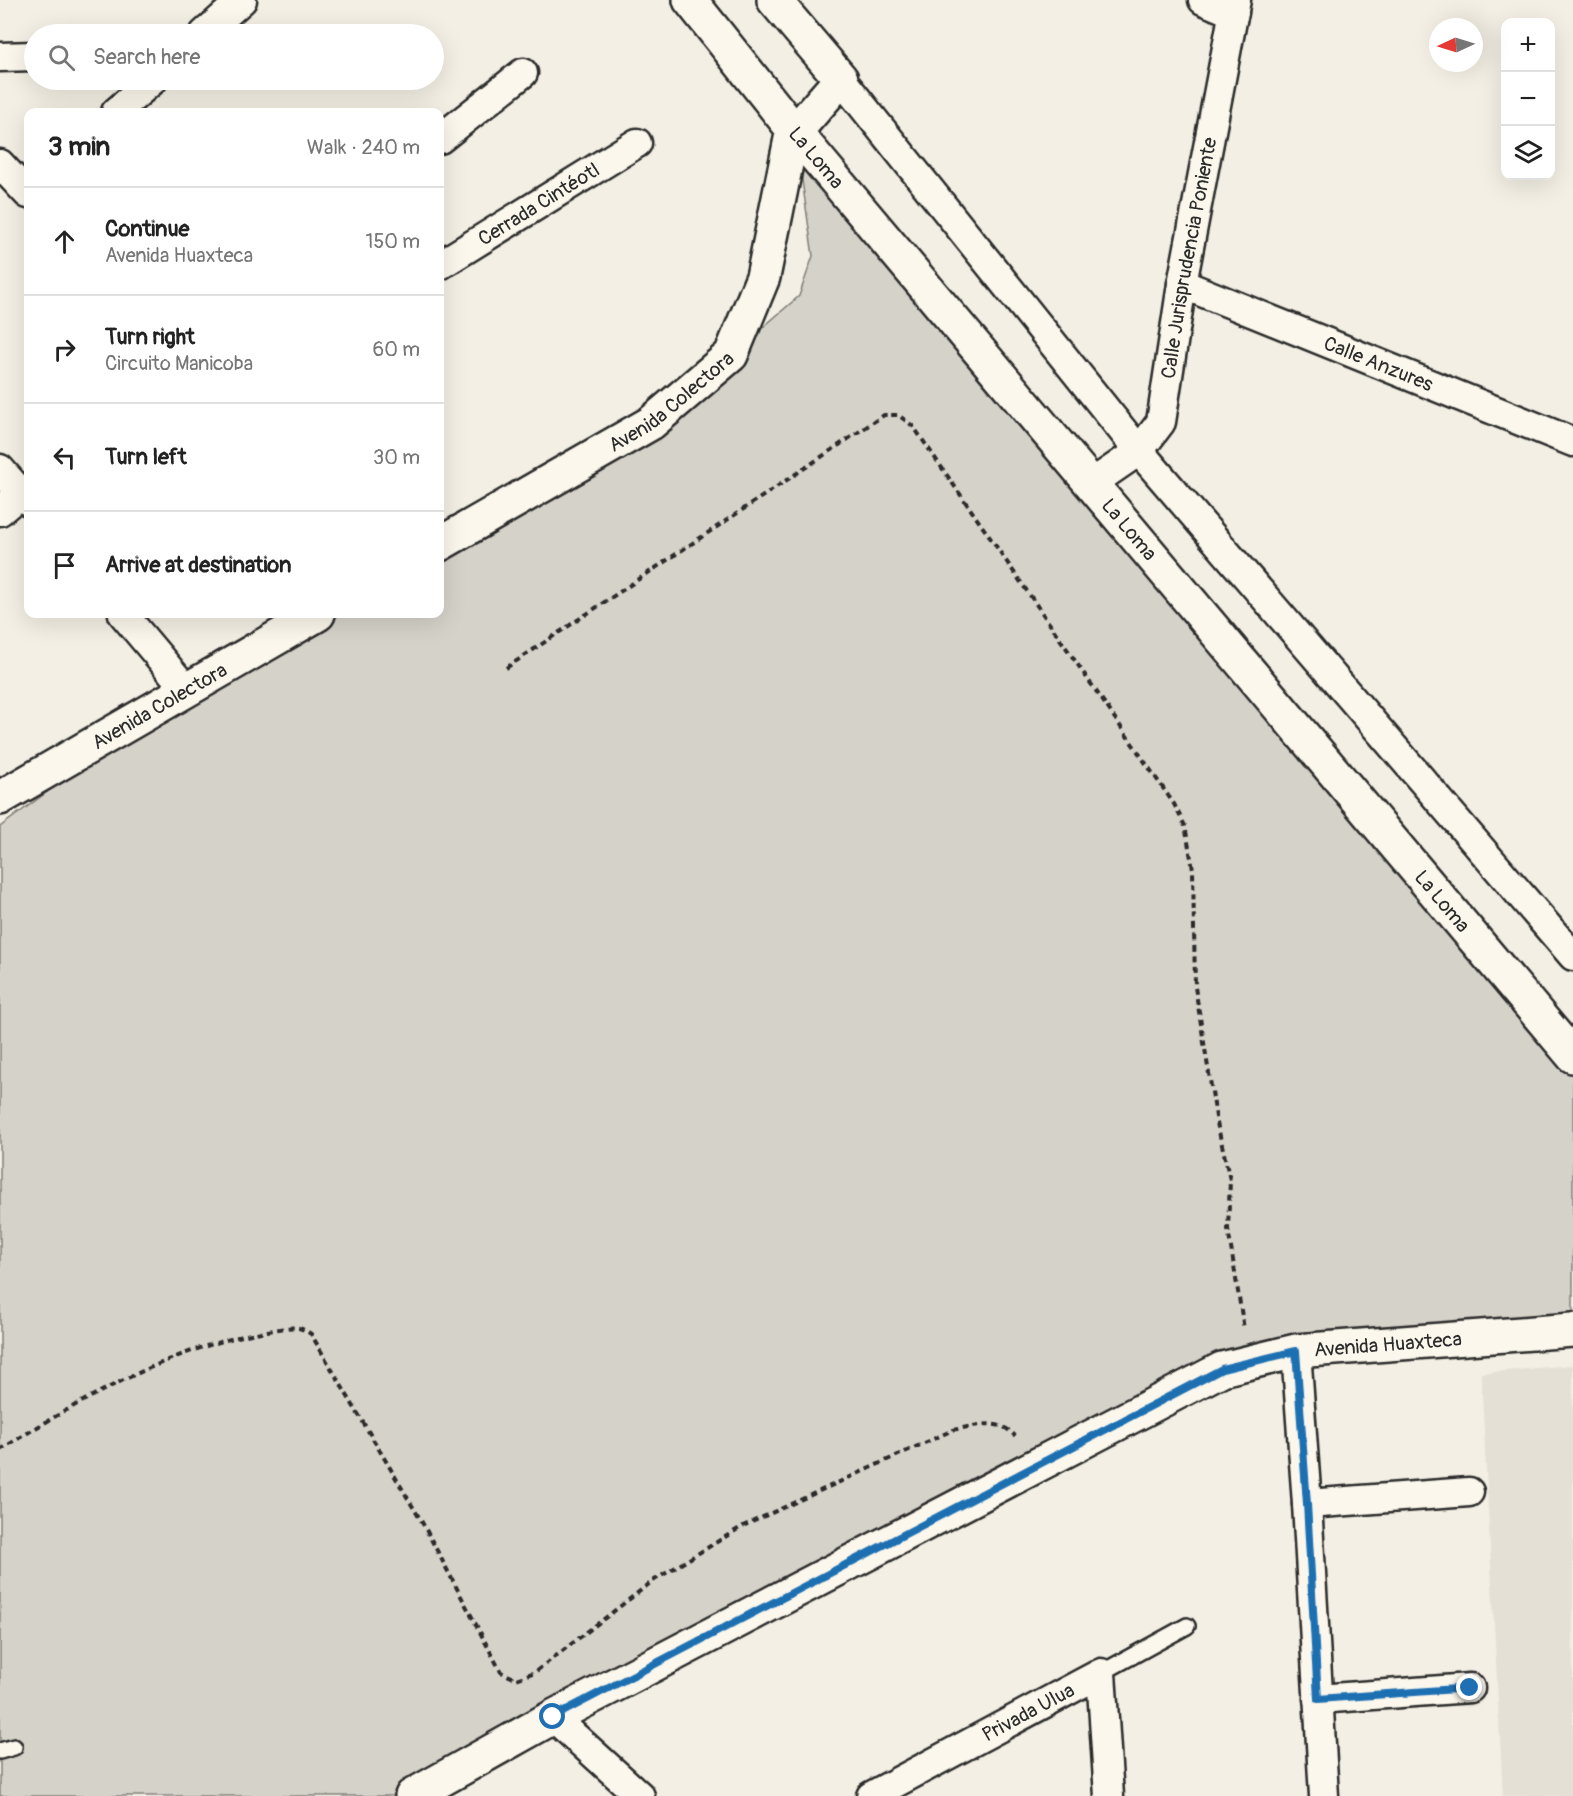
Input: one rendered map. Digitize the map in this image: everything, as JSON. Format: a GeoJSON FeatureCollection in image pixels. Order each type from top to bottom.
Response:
{"type":"FeatureCollection","features":[{"type":"Feature","properties":{"kind":"street"},"geometry":{"type":"LineString","coordinates":[[215,24],[242,0]]}},
{"type":"Feature","properties":{"kind":"street","name":"La Loma"},"geometry":{"type":"LineString","coordinates":[[690,0],[795,132],[1091,484],[1568,1042]]}},
{"type":"Feature","properties":{"kind":"street"},"geometry":{"type":"LineString","coordinates":[[774,0],[841,79],[1139,451],[1573,956]]}},
{"type":"Feature","properties":{"kind":"street"},"geometry":{"type":"LineString","coordinates":[[1203,0],[1235,7]]}},
{"type":"Feature","properties":{"kind":"street","name":"Calle Jurisprudencia Poniente"},"geometry":{"type":"LineString","coordinates":[[1091,484],[1139,451],[1161,422],[1182,284],[1235,7]]}},
{"type":"Feature","properties":{"kind":"street"},"geometry":{"type":"LineString","coordinates":[[0,57],[24,56]]}},
{"type":"Feature","properties":{"kind":"street"},"geometry":{"type":"LineString","coordinates":[[444,136],[523,73]]}},
{"type":"Feature","properties":{"kind":"street","name":"Avenida Colectora"},"geometry":{"type":"LineString","coordinates":[[444,542],[651,423],[731,355],[763,277],[791,139],[841,79]]}},
{"type":"Feature","properties":{"kind":"street"},"geometry":{"type":"LineString","coordinates":[[121,108],[141,90]]}},
{"type":"Feature","properties":{"kind":"street","name":"Cerrada Cintéotl"},"geometry":{"type":"LineString","coordinates":[[444,263],[637,143]]}},
{"type":"Feature","properties":{"kind":"street"},"geometry":{"type":"LineString","coordinates":[[0,164],[24,187]]}},
{"type":"Feature","properties":{"kind":"street","name":"Calle Anzures"},"geometry":{"type":"LineString","coordinates":[[1182,284],[1573,442]]}},
{"type":"Feature","properties":{"kind":"street"},"geometry":{"type":"LineString","coordinates":[[0,469],[16,502]]}},
{"type":"Feature","properties":{"kind":"street"},"geometry":{"type":"LineString","coordinates":[[126,618],[186,689]]}},
{"type":"Feature","properties":{"kind":"street","name":"Avenida Colectora"},"geometry":{"type":"LineString","coordinates":[[0,798],[311,618]]}},
{"type":"Feature","properties":{"kind":"street","name":"Avenida Huaxteca"},"geometry":{"type":"LineString","coordinates":[[412,1796],[553,1717],[1222,1369],[1296,1351],[1573,1330]]}},
{"type":"Feature","properties":{"kind":"street"},"geometry":{"type":"LineString","coordinates":[[1296,1351],[1324,1796]]}},
{"type":"Feature","properties":{"kind":"street"},"geometry":{"type":"LineString","coordinates":[[1307,1504],[1469,1492]]}},
{"type":"Feature","properties":{"kind":"street"},"geometry":{"type":"LineString","coordinates":[[1101,1673],[1109,1796]]}},
{"type":"Feature","properties":{"kind":"street","name":"Privada Ulua"},"geometry":{"type":"LineString","coordinates":[[877,1794],[1101,1673]]}},
{"type":"Feature","properties":{"kind":"street"},"geometry":{"type":"LineString","coordinates":[[1318,1699],[1470,1688]]}},
{"type":"Feature","properties":{"kind":"street"},"geometry":{"type":"LineString","coordinates":[[553,1717],[640,1796]]}},
{"type":"Feature","properties":{"kind":"lane","name":"Privada Ulua"},"geometry":{"type":"LineString","coordinates":[[1101,1673],[1187,1626]]}},
{"type":"Feature","properties":{"kind":"path"},"geometry":{"type":"LineString","coordinates":[[506,668],[884,415],[898,415],[913,426],[1167,794],[1185,826],[1193,869],[1195,987],[1217,1123],[1230,1180],[1228,1229],[1250,1362]]}},
{"type":"Feature","properties":{"kind":"path"},"geometry":{"type":"LineString","coordinates":[[0,1450],[39,1425],[139,1372],[193,1351],[252,1334],[299,1328],[311,1334],[418,1514],[501,1672],[516,1679],[535,1672],[653,1581],[743,1526],[953,1430],[988,1424],[1009,1429],[1038,1465]]}},
{"type":"Feature","properties":{"kind":"shaded area"},"geometry":{"type":"Polygon","coordinates":[[[795,132],[1573,1046],[1573,1330],[1222,1369],[412,1796],[0,1796],[0,827],[186,689],[311,618],[444,618],[444,541],[731,355],[799,296],[813,256],[795,132]]]}},
{"type":"Feature","properties":{"kind":"shaded area"},"geometry":{"type":"Polygon","coordinates":[[[1573,1365],[1573,1796],[1503,1796],[1481,1373],[1573,1365]]]}},
{"type":"Feature","properties":{"kind":"route"},"geometry":{"type":"LineString","coordinates":[[553,1717],[1222,1369],[1296,1351],[1318,1699],[1470,1688]]}}]}
